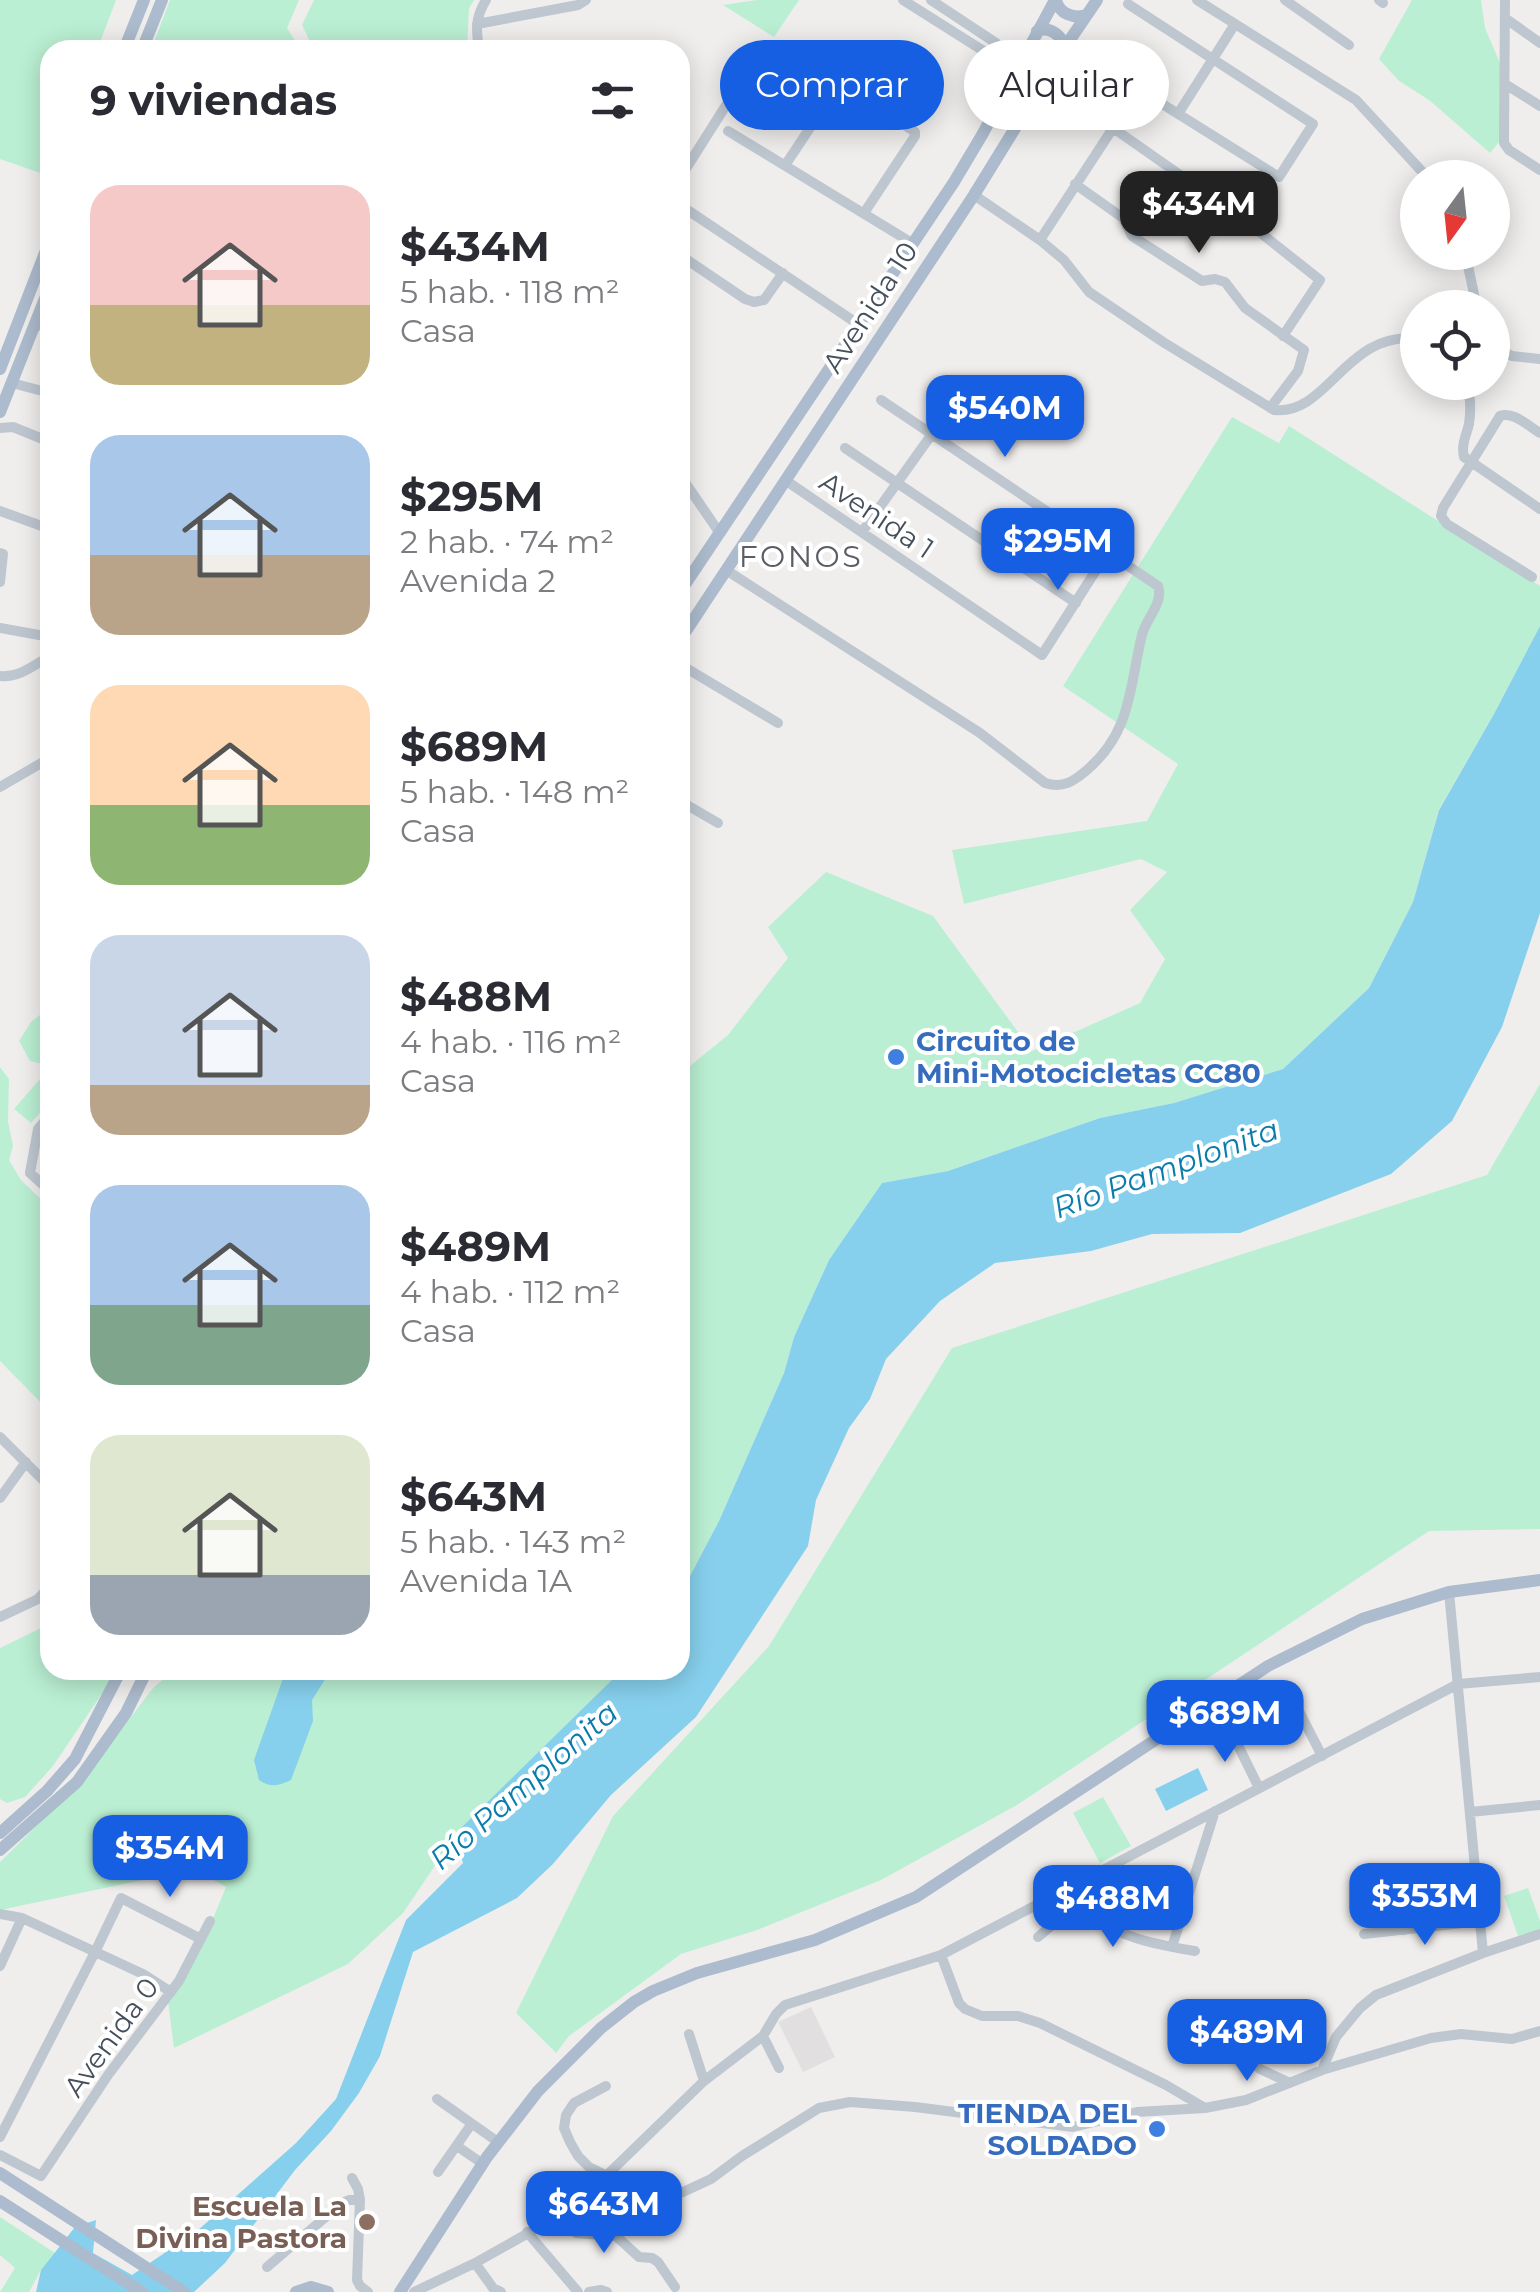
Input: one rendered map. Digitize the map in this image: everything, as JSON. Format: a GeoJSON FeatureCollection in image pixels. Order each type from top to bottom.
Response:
{"type":"FeatureCollection","features":[{"type":"Feature","properties":{"kind":"main road"},"geometry":{"type":"LineString","coordinates":[[128,40],[144,0]]}},
{"type":"Feature","properties":{"kind":"main road"},"geometry":{"type":"LineString","coordinates":[[146,40],[162,0]]}},
{"type":"Feature","properties":{"kind":"main road"},"geometry":{"type":"LineString","coordinates":[[1055,0],[1058,8],[1068,14],[1086,15]]}},
{"type":"Feature","properties":{"kind":"main road","name":"Avenida 10"},"geometry":{"type":"LineString","coordinates":[[1032,40],[1055,0]]}},
{"type":"Feature","properties":{"kind":"main road","name":"Avenida 10"},"geometry":{"type":"LineString","coordinates":[[1070,40],[1097,0]]}},
{"type":"Feature","properties":{"kind":"main road"},"geometry":{"type":"LineString","coordinates":[[1037,31],[1046,29],[1063,40]]}},
{"type":"Feature","properties":{"kind":"main road","name":"Avenida 10"},"geometry":{"type":"LineString","coordinates":[[690,577],[954,182],[984,130]]}},
{"type":"Feature","properties":{"kind":"main road","name":"Avenida 10"},"geometry":{"type":"LineString","coordinates":[[690,625],[1014,130]]}},
{"type":"Feature","properties":{"kind":"main road"},"geometry":{"type":"LineString","coordinates":[[0,369],[40,266]]}},
{"type":"Feature","properties":{"kind":"main road"},"geometry":{"type":"LineString","coordinates":[[0,412],[40,311]]}},
{"type":"Feature","properties":{"kind":"main road"},"geometry":{"type":"LineString","coordinates":[[400,2292],[482,2164],[538,2091],[601,2028],[634,2002],[712,1968],[815,1940],[916,1897],[1268,1666],[1362,1619],[1449,1592],[1540,1580]]}},
{"type":"Feature","properties":{"kind":"main road"},"geometry":{"type":"LineString","coordinates":[[0,1850],[75,1759],[116,1680]]}},
{"type":"Feature","properties":{"kind":"main road"},"geometry":{"type":"LineString","coordinates":[[0,1833],[77,1782],[126,1713],[142,1680]]}},
{"type":"Feature","properties":{"kind":"main road"},"geometry":{"type":"LineString","coordinates":[[0,2173],[184,2292]]}},
{"type":"Feature","properties":{"kind":"main road"},"geometry":{"type":"LineString","coordinates":[[0,2201],[142,2292]]}},
{"type":"Feature","properties":{"kind":"main road"},"geometry":{"type":"LineString","coordinates":[[296,2292],[311,2287],[328,2292]]}},
{"type":"Feature","properties":{"kind":"street"},"geometry":{"type":"LineString","coordinates":[[478,40],[478,13],[486,0]]}},
{"type":"Feature","properties":{"kind":"street"},"geometry":{"type":"LineString","coordinates":[[477,24],[586,0]]}},
{"type":"Feature","properties":{"kind":"street"},"geometry":{"type":"LineString","coordinates":[[903,0],[965,40]]}},
{"type":"Feature","properties":{"kind":"street"},"geometry":{"type":"LineString","coordinates":[[931,0],[993,40]]}},
{"type":"Feature","properties":{"kind":"street"},"geometry":{"type":"LineString","coordinates":[[1197,0],[1356,100],[1412,160]]}},
{"type":"Feature","properties":{"kind":"street"},"geometry":{"type":"LineString","coordinates":[[1286,0],[1349,44]]}},
{"type":"Feature","properties":{"kind":"street"},"geometry":{"type":"LineString","coordinates":[[1505,0],[1504,143],[1540,170]]}},
{"type":"Feature","properties":{"kind":"street"},"geometry":{"type":"LineString","coordinates":[[1128,4],[1313,124],[1279,177],[1169,108]]}},
{"type":"Feature","properties":{"kind":"street"},"geometry":{"type":"LineString","coordinates":[[1505,18],[1540,43]]}},
{"type":"Feature","properties":{"kind":"street"},"geometry":{"type":"LineString","coordinates":[[1178,114],[1236,24]]}},
{"type":"Feature","properties":{"kind":"street"},"geometry":{"type":"LineString","coordinates":[[1505,84],[1540,106]]}},
{"type":"Feature","properties":{"kind":"street"},"geometry":{"type":"LineString","coordinates":[[786,164],[835,90],[852,89],[916,134],[864,213]]}},
{"type":"Feature","properties":{"kind":"street"},"geometry":{"type":"LineString","coordinates":[[690,162],[720,116]]}},
{"type":"Feature","properties":{"kind":"street"},"geometry":{"type":"LineString","coordinates":[[1040,240],[1113,128],[1320,280],[1283,336]]}},
{"type":"Feature","properties":{"kind":"street"},"geometry":{"type":"LineString","coordinates":[[728,131],[912,243]]}},
{"type":"Feature","properties":{"kind":"street"},"geometry":{"type":"LineString","coordinates":[[1075,184],[1123,218],[1132,236],[1202,282],[1225,282],[1245,308],[1304,350],[1298,371],[1270,408]]}},
{"type":"Feature","properties":{"kind":"street"},"geometry":{"type":"LineString","coordinates":[[974,195],[1064,260],[1089,292],[1270,408],[1289,410],[1304,404],[1350,362],[1382,342],[1400,338]]}},
{"type":"Feature","properties":{"kind":"street"},"geometry":{"type":"LineString","coordinates":[[690,212],[858,324]]}},
{"type":"Feature","properties":{"kind":"street"},"geometry":{"type":"LineString","coordinates":[[690,262],[754,302],[764,300],[783,273]]}},
{"type":"Feature","properties":{"kind":"street"},"geometry":{"type":"LineString","coordinates":[[35,324],[40,326]]}},
{"type":"Feature","properties":{"kind":"street"},"geometry":{"type":"LineString","coordinates":[[1510,355],[1540,359]]}},
{"type":"Feature","properties":{"kind":"street"},"geometry":{"type":"LineString","coordinates":[[12,383],[40,390]]}},
{"type":"Feature","properties":{"kind":"street"},"geometry":{"type":"LineString","coordinates":[[726,570],[967,725],[1045,784],[1069,784],[1104,753],[1124,718],[1143,629],[1160,598],[1158,586],[881,400]]}},
{"type":"Feature","properties":{"kind":"street"},"geometry":{"type":"LineString","coordinates":[[1468,400],[1470,417],[1462,450],[1464,457],[1540,510]]}},
{"type":"Feature","properties":{"kind":"street"},"geometry":{"type":"LineString","coordinates":[[1532,578],[1447,524],[1441,516],[1502,414],[1512,415],[1540,434]]}},
{"type":"Feature","properties":{"kind":"street"},"geometry":{"type":"LineString","coordinates":[[0,428],[40,438]]}},
{"type":"Feature","properties":{"kind":"street"},"geometry":{"type":"LineString","coordinates":[[862,532],[932,434]]}},
{"type":"Feature","properties":{"kind":"street"},"geometry":{"type":"LineString","coordinates":[[845,448],[1076,603],[1108,554]]}},
{"type":"Feature","properties":{"kind":"street","name":"Avenida 1"},"geometry":{"type":"LineString","coordinates":[[786,480],[1042,655],[1076,603]]}},
{"type":"Feature","properties":{"kind":"street"},"geometry":{"type":"LineString","coordinates":[[690,491],[719,532]]}},
{"type":"Feature","properties":{"kind":"street"},"geometry":{"type":"LineString","coordinates":[[690,498],[697,502]]}},
{"type":"Feature","properties":{"kind":"street"},"geometry":{"type":"LineString","coordinates":[[0,511],[40,525]]}},
{"type":"Feature","properties":{"kind":"street"},"geometry":{"type":"LineString","coordinates":[[0,552],[0,582]]}},
{"type":"Feature","properties":{"kind":"street"},"geometry":{"type":"LineString","coordinates":[[0,628],[40,635]]}},
{"type":"Feature","properties":{"kind":"street"},"geometry":{"type":"LineString","coordinates":[[0,676],[12,677],[40,662]]}},
{"type":"Feature","properties":{"kind":"street"},"geometry":{"type":"LineString","coordinates":[[690,670],[778,723]]}},
{"type":"Feature","properties":{"kind":"street"},"geometry":{"type":"LineString","coordinates":[[0,787],[40,764]]}},
{"type":"Feature","properties":{"kind":"street"},"geometry":{"type":"LineString","coordinates":[[690,807],[718,823]]}},
{"type":"Feature","properties":{"kind":"street"},"geometry":{"type":"LineString","coordinates":[[40,1126],[30,1173],[40,1182]]}},
{"type":"Feature","properties":{"kind":"street"},"geometry":{"type":"LineString","coordinates":[[0,1436],[40,1476]]}},
{"type":"Feature","properties":{"kind":"street"},"geometry":{"type":"LineString","coordinates":[[0,1498],[26,1462]]}},
{"type":"Feature","properties":{"kind":"street"},"geometry":{"type":"LineString","coordinates":[[1449,1592],[1483,1953]]}},
{"type":"Feature","properties":{"kind":"street"},"geometry":{"type":"LineString","coordinates":[[0,1617],[40,1598]]}},
{"type":"Feature","properties":{"kind":"street"},"geometry":{"type":"LineString","coordinates":[[606,2176],[704,2082],[763,2036],[786,2005],[941,1955],[1458,1684],[1540,1677]]}},
{"type":"Feature","properties":{"kind":"street"},"geometry":{"type":"LineString","coordinates":[[1286,1686],[1322,1756]]}},
{"type":"Feature","properties":{"kind":"street"},"geometry":{"type":"LineString","coordinates":[[1227,1723],[1259,1788]]}},
{"type":"Feature","properties":{"kind":"street"},"geometry":{"type":"LineString","coordinates":[[1470,1812],[1540,1806]]}},
{"type":"Feature","properties":{"kind":"street"},"geometry":{"type":"LineString","coordinates":[[1172,1947],[1214,1811]]}},
{"type":"Feature","properties":{"kind":"street"},"geometry":{"type":"LineString","coordinates":[[1080,1882],[1097,1914],[1107,1924],[1126,1934],[1196,1951]]}},
{"type":"Feature","properties":{"kind":"street"},"geometry":{"type":"LineString","coordinates":[[1405,1930],[1406,1889]]}},
{"type":"Feature","properties":{"kind":"street"},"geometry":{"type":"LineString","coordinates":[[0,2136],[121,1898],[202,1940]]}},
{"type":"Feature","properties":{"kind":"street"},"geometry":{"type":"LineString","coordinates":[[1038,1937],[1070,1910],[1090,1901]]}},
{"type":"Feature","properties":{"kind":"street"},"geometry":{"type":"LineString","coordinates":[[0,1914],[18,1916],[143,1974],[171,1992]]}},
{"type":"Feature","properties":{"kind":"street"},"geometry":{"type":"LineString","coordinates":[[0,1966],[18,1916]]}},
{"type":"Feature","properties":{"kind":"street","name":"Avenida 0"},"geometry":{"type":"LineString","coordinates":[[0,2155],[42,2176],[108,2075],[171,1992],[210,1921]]}},
{"type":"Feature","properties":{"kind":"street"},"geometry":{"type":"LineString","coordinates":[[1364,1934],[1480,1921]]}},
{"type":"Feature","properties":{"kind":"street"},"geometry":{"type":"LineString","coordinates":[[1322,2070],[1336,2037],[1376,1995],[1540,1934]]}},
{"type":"Feature","properties":{"kind":"street"},"geometry":{"type":"LineString","coordinates":[[941,1955],[964,2009],[982,2016],[1018,2016],[1040,2024],[1205,2108]]}},
{"type":"Feature","properties":{"kind":"street"},"geometry":{"type":"LineString","coordinates":[[606,2086],[574,2103],[566,2115],[564,2128],[578,2156],[589,2167],[633,2189],[662,2196],[684,2192],[711,2179],[819,2108],[850,2102],[1073,2127],[1137,2112],[1205,2108],[1246,2100],[1322,2070],[1430,2038],[1461,2034],[1512,2038],[1540,2031]]}},
{"type":"Feature","properties":{"kind":"street"},"geometry":{"type":"LineString","coordinates":[[689,2034],[704,2082]]}},
{"type":"Feature","properties":{"kind":"street"},"geometry":{"type":"LineString","coordinates":[[763,2036],[779,2068]]}},
{"type":"Feature","properties":{"kind":"street"},"geometry":{"type":"LineString","coordinates":[[1231,2040],[1260,2069],[1292,2084]]}},
{"type":"Feature","properties":{"kind":"street"},"geometry":{"type":"LineString","coordinates":[[437,2099],[498,2142]]}},
{"type":"Feature","properties":{"kind":"street"},"geometry":{"type":"LineString","coordinates":[[438,2172],[468,2129]]}},
{"type":"Feature","properties":{"kind":"street"},"geometry":{"type":"LineString","coordinates":[[457,2146],[482,2164]]}},
{"type":"Feature","properties":{"kind":"street"},"geometry":{"type":"LineString","coordinates":[[352,2178],[360,2200],[356,2273],[360,2286],[368,2292]]}},
{"type":"Feature","properties":{"kind":"street"},"geometry":{"type":"LineString","coordinates":[[414,2292],[475,2263],[598,2194]]}},
{"type":"Feature","properties":{"kind":"street"},"geometry":{"type":"LineString","coordinates":[[267,2268],[342,2203],[360,2200]]}},
{"type":"Feature","properties":{"kind":"street"},"geometry":{"type":"LineString","coordinates":[[563,2213],[576,2233],[616,2236],[638,2257],[652,2258],[676,2288]]}},
{"type":"Feature","properties":{"kind":"street"},"geometry":{"type":"LineString","coordinates":[[527,2232],[578,2292]]}},
{"type":"Feature","properties":{"kind":"street"},"geometry":{"type":"LineString","coordinates":[[475,2263],[496,2291]]}},
{"type":"Feature","properties":{"kind":"street"},"geometry":{"type":"LineString","coordinates":[[589,2292],[607,2292]]}},
{"type":"Feature","properties":{"kind":"shaded area"},"geometry":{"type":"Polygon","coordinates":[[[811,2007],[835,2057],[803,2072],[778,2022],[811,2007]]]}},
{"type":"Feature","properties":{"kind":"green space"},"geometry":{"type":"Polygon","coordinates":[[[0,0],[116,0],[101,40],[40,40],[40,173],[0,159],[0,0]]]}},
{"type":"Feature","properties":{"kind":"green space"},"geometry":{"type":"Polygon","coordinates":[[[170,0],[299,0],[287,28],[295,40],[155,40],[170,0]]]}},
{"type":"Feature","properties":{"kind":"green space"},"geometry":{"type":"Polygon","coordinates":[[[314,0],[474,0],[469,8],[467,40],[309,40],[302,25],[314,0]]]}},
{"type":"Feature","properties":{"kind":"green space"},"geometry":{"type":"Polygon","coordinates":[[[799,0],[774,37],[723,5],[799,0]]]}},
{"type":"Feature","properties":{"kind":"green space"},"geometry":{"type":"Polygon","coordinates":[[[1412,0],[1481,0],[1485,28],[1503,70],[1500,141],[1490,153],[1429,100],[1399,81],[1379,59],[1412,0]]]}},
{"type":"Feature","properties":{"kind":"green space"},"geometry":{"type":"Polygon","coordinates":[[[1232,417],[1279,443],[1289,426],[1540,586],[1540,626],[1439,809],[1413,902],[1369,988],[1283,1069],[1174,1103],[1100,1118],[948,1171],[882,1183],[829,1260],[719,1521],[690,1576],[690,1066],[728,1035],[788,958],[768,927],[826,872],[933,916],[1032,1051],[1140,1003],[1165,959],[1130,910],[1167,872],[1141,859],[964,904],[952,850],[1147,821],[1178,764],[1063,686],[1232,417]]]}},
{"type":"Feature","properties":{"kind":"green space"},"geometry":{"type":"Polygon","coordinates":[[[40,1015],[40,1064],[30,1061],[19,1041],[40,1015]]]}},
{"type":"Feature","properties":{"kind":"green space"},"geometry":{"type":"Polygon","coordinates":[[[0,1067],[9,1079],[8,1121],[13,1146],[9,1160],[21,1180],[40,1198],[40,1402],[0,1361],[0,1067]]]}},
{"type":"Feature","properties":{"kind":"green space"},"geometry":{"type":"Polygon","coordinates":[[[40,1079],[40,1113],[31,1123],[14,1109],[40,1079]]]}},
{"type":"Feature","properties":{"kind":"green space"},"geometry":{"type":"Polygon","coordinates":[[[1540,1084],[1540,1529],[1429,1531],[1017,1805],[881,1880],[757,1930],[681,1954],[569,2036],[556,2053],[516,2013],[613,1816],[769,1646],[952,1348],[1487,1175],[1540,1084]]]}},
{"type":"Feature","properties":{"kind":"green space"},"geometry":{"type":"Polygon","coordinates":[[[40,1628],[40,1680],[111,1680],[53,1766],[25,1797],[7,1803],[0,1799],[0,1648],[40,1628]]]}},
{"type":"Feature","properties":{"kind":"green space"},"geometry":{"type":"Polygon","coordinates":[[[162,1680],[612,1680],[455,1836],[403,1913],[348,1964],[174,2048],[168,2002],[203,1943],[226,1887],[195,1869],[0,1910],[0,1862],[83,1780],[162,1680]]]}},
{"type":"Feature","properties":{"kind":"green space"},"geometry":{"type":"Polygon","coordinates":[[[1103,1797],[1131,1846],[1100,1863],[1073,1813],[1103,1797]]]}},
{"type":"Feature","properties":{"kind":"green space"},"geometry":{"type":"Polygon","coordinates":[[[1528,1888],[1540,1930],[1518,1936],[1504,1896],[1528,1888]]]}},
{"type":"Feature","properties":{"kind":"green space"},"geometry":{"type":"Polygon","coordinates":[[[0,2217],[55,2253],[29,2292],[0,2292],[15,2268],[0,2255],[0,2217]]]}},
{"type":"Feature","properties":{"kind":"water","name":"Río Pamplonita"},"geometry":{"type":"Polygon","coordinates":[[[1540,626],[1540,913],[1502,1027],[1452,1121],[1391,1174],[1240,1233],[1152,1234],[1091,1251],[995,1263],[940,1301],[886,1359],[870,1399],[849,1428],[816,1500],[808,1546],[696,1717],[611,1795],[553,1864],[517,1898],[413,1952],[380,2056],[359,2093],[225,2263],[194,2292],[36,2292],[41,2270],[75,2227],[96,2220],[93,2253],[132,2275],[197,2231],[296,2143],[336,2099],[406,1920],[463,1863],[455,1836],[458,1831],[612,1680],[690,1680],[690,1576],[719,1521],[829,1260],[882,1183],[948,1171],[1100,1118],[1174,1103],[1283,1069],[1369,988],[1413,902],[1439,810],[1540,626]]]}},
{"type":"Feature","properties":{"kind":"water"},"geometry":{"type":"Polygon","coordinates":[[[282,1680],[325,1680],[312,1700],[313,1721],[291,1780],[271,1785],[259,1780],[254,1760],[282,1680]]]}},
{"type":"Feature","properties":{"kind":"water"},"geometry":{"type":"Polygon","coordinates":[[[1198,1768],[1208,1790],[1166,1811],[1155,1789],[1198,1768]]]}},
{"type":"Feature","properties":{"kind":"place","name":"Circuito de Mini-Motocicletas CC80"},"geometry":{"type":"Point","coordinates":[896,1057]}},
{"type":"Feature","properties":{"kind":"place","name":"TIENDA DEL SOLDADO"},"geometry":{"type":"Point","coordinates":[1157,2129]}},
{"type":"Feature","properties":{"kind":"place","name":"Escuela La Divina Pastora"},"geometry":{"type":"Point","coordinates":[367,2222]}},
{"type":"Feature","properties":{"kind":"district","name":"FONOS"},"geometry":{"type":"Point","coordinates":[801,557]}}]}
